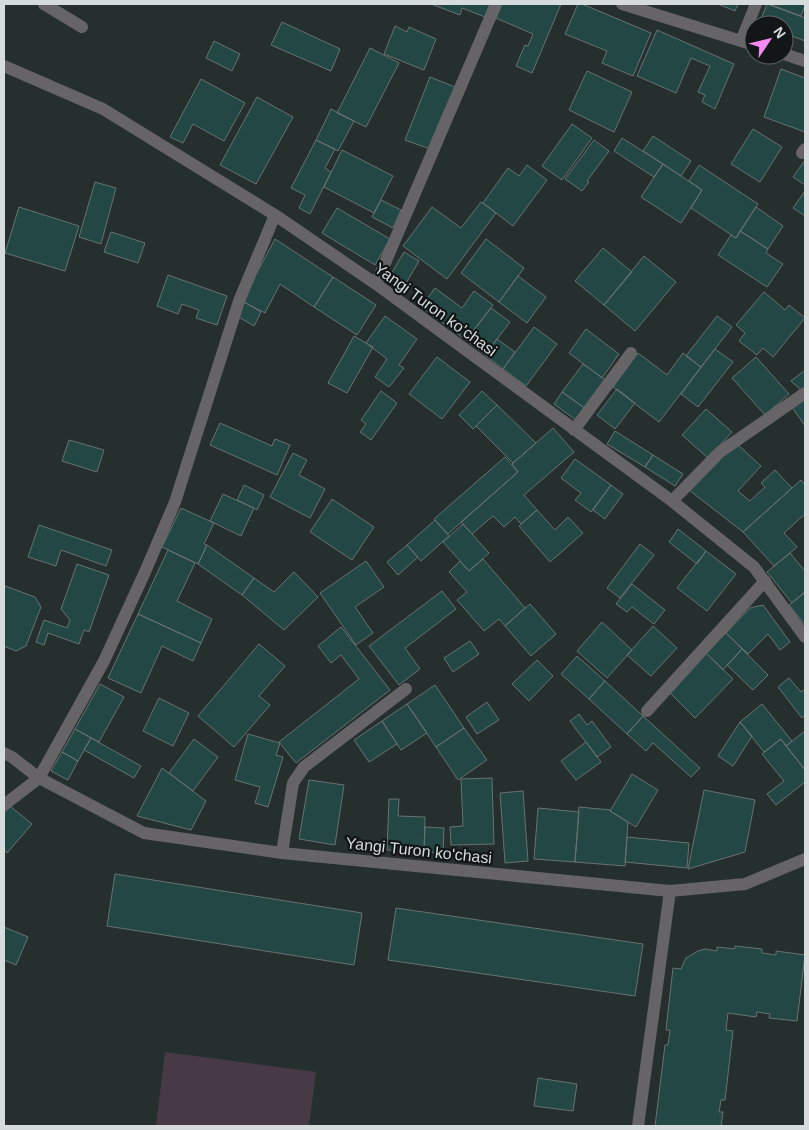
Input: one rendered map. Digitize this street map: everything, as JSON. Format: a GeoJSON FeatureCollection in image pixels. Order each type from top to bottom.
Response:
{"type":"FeatureCollection","features":[{"type":"Feature","properties":{"kind":"street"},"geometry":{"type":"LineString","coordinates":[[44,4],[82,27]]}},
{"type":"Feature","properties":{"kind":"street"},"geometry":{"type":"LineString","coordinates":[[376,284],[496,4]]}},
{"type":"Feature","properties":{"kind":"street"},"geometry":{"type":"LineString","coordinates":[[622,4],[744,42]]}},
{"type":"Feature","properties":{"kind":"street"},"geometry":{"type":"LineString","coordinates":[[741,41],[756,4]]}},
{"type":"Feature","properties":{"kind":"street","name":"Yangi Turon ko'chasi"},"geometry":{"type":"LineString","coordinates":[[4,66],[103,109],[274,215],[376,284],[672,501],[754,567],[805,637]]}},
{"type":"Feature","properties":{"kind":"street"},"geometry":{"type":"LineString","coordinates":[[4,805],[39,778],[104,661],[145,572],[178,493],[239,301],[274,215]]}},
{"type":"Feature","properties":{"kind":"street"},"geometry":{"type":"LineString","coordinates":[[574,430],[631,353]]}},
{"type":"Feature","properties":{"kind":"street"},"geometry":{"type":"LineString","coordinates":[[672,501],[720,452],[805,393]]}},
{"type":"Feature","properties":{"kind":"street"},"geometry":{"type":"LineString","coordinates":[[646,711],[765,581]]}},
{"type":"Feature","properties":{"kind":"street"},"geometry":{"type":"LineString","coordinates":[[282,853],[293,784],[304,767],[406,689]]}},
{"type":"Feature","properties":{"kind":"street","name":"Yangi Turon ko'chasi"},"geometry":{"type":"LineString","coordinates":[[4,753],[39,778],[144,833],[282,853],[670,891],[745,884],[805,859]]}},
{"type":"Feature","properties":{"kind":"street"},"geometry":{"type":"LineString","coordinates":[[638,1126],[670,891]]}},
{"type":"Feature","properties":{"kind":"shaded area"},"geometry":{"type":"Polygon","coordinates":[[[165,1052],[316,1072],[309,1126],[156,1126],[165,1052]]]}},
{"type":"Feature","properties":{"kind":"building"},"geometry":{"type":"Polygon","coordinates":[[[431,4],[490,4],[485,17],[462,8],[460,15],[431,4]]]}},
{"type":"Feature","properties":{"kind":"building"},"geometry":{"type":"Polygon","coordinates":[[[502,4],[561,4],[532,73],[516,66],[525,45],[528,46],[533,34],[496,18],[502,4]]]}},
{"type":"Feature","properties":{"kind":"building"},"geometry":{"type":"Polygon","coordinates":[[[578,4],[651,33],[633,76],[602,63],[607,51],[565,34],[578,4]]]}},
{"type":"Feature","properties":{"kind":"building"},"geometry":{"type":"Polygon","coordinates":[[[718,4],[738,4],[735,11],[718,4]]]}},
{"type":"Feature","properties":{"kind":"building"},"geometry":{"type":"Polygon","coordinates":[[[767,4],[805,18],[805,41],[794,37],[794,15],[763,15],[767,4]]]}},
{"type":"Feature","properties":{"kind":"building"},"geometry":{"type":"Polygon","coordinates":[[[769,4],[805,4],[805,6],[801,16],[769,4]]]}},
{"type":"Feature","properties":{"kind":"building"},"geometry":{"type":"Polygon","coordinates":[[[282,22],[340,49],[331,71],[271,45],[282,22]]]}},
{"type":"Feature","properties":{"kind":"building"},"geometry":{"type":"Polygon","coordinates":[[[395,26],[407,32],[409,27],[436,39],[424,70],[384,54],[395,26]]]}},
{"type":"Feature","properties":{"kind":"building"},"geometry":{"type":"Polygon","coordinates":[[[657,30],[734,64],[715,109],[702,102],[705,95],[698,92],[710,66],[691,58],[676,93],[637,76],[657,30]]]}},
{"type":"Feature","properties":{"kind":"building"},"geometry":{"type":"Polygon","coordinates":[[[214,41],[240,54],[232,71],[206,58],[214,41]]]}},
{"type":"Feature","properties":{"kind":"building"},"geometry":{"type":"Polygon","coordinates":[[[370,48],[399,63],[366,127],[337,113],[370,48]]]}},
{"type":"Feature","properties":{"kind":"building"},"geometry":{"type":"Polygon","coordinates":[[[781,69],[805,78],[805,132],[764,117],[781,69]]]}},
{"type":"Feature","properties":{"kind":"building"},"geometry":{"type":"Polygon","coordinates":[[[587,71],[632,92],[614,132],[569,110],[587,71]]]}},
{"type":"Feature","properties":{"kind":"building"},"geometry":{"type":"Polygon","coordinates":[[[430,77],[455,87],[430,149],[405,140],[430,77]]]}},
{"type":"Feature","properties":{"kind":"building"},"geometry":{"type":"Polygon","coordinates":[[[201,79],[245,103],[224,141],[193,124],[183,143],[170,137],[201,79]]]}},
{"type":"Feature","properties":{"kind":"building"},"geometry":{"type":"Polygon","coordinates":[[[257,97],[293,117],[256,184],[220,165],[257,97]]]}},
{"type":"Feature","properties":{"kind":"building"},"geometry":{"type":"Polygon","coordinates":[[[331,109],[354,121],[338,151],[316,140],[331,109]]]}},
{"type":"Feature","properties":{"kind":"building"},"geometry":{"type":"Polygon","coordinates":[[[572,124],[592,138],[562,180],[542,166],[572,124]]]}},
{"type":"Feature","properties":{"kind":"building"},"geometry":{"type":"Polygon","coordinates":[[[753,129],[782,147],[760,182],[731,164],[753,129]]]}},
{"type":"Feature","properties":{"kind":"building"},"geometry":{"type":"Polygon","coordinates":[[[653,136],[691,161],[681,176],[643,151],[653,136]]]}},
{"type":"Feature","properties":{"kind":"building"},"geometry":{"type":"Polygon","coordinates":[[[622,138],[663,164],[654,177],[614,151],[622,138]]]}},
{"type":"Feature","properties":{"kind":"building"},"geometry":{"type":"Polygon","coordinates":[[[316,140],[335,149],[325,168],[331,172],[310,214],[299,208],[305,195],[291,188],[316,140]]]}},
{"type":"Feature","properties":{"kind":"building"},"geometry":{"type":"Polygon","coordinates":[[[594,140],[609,151],[582,191],[565,179],[594,140]]]}},
{"type":"Feature","properties":{"kind":"building"},"geometry":{"type":"Polygon","coordinates":[[[342,150],[393,176],[374,213],[324,187],[342,150]]]}},
{"type":"Feature","properties":{"kind":"building"},"geometry":{"type":"Polygon","coordinates":[[[805,160],[805,185],[793,177],[805,160]]]}},
{"type":"Feature","properties":{"kind":"building"},"geometry":{"type":"Polygon","coordinates":[[[663,164],[702,190],[681,223],[641,197],[663,164]]]}},
{"type":"Feature","properties":{"kind":"building"},"geometry":{"type":"Polygon","coordinates":[[[527,165],[547,180],[513,226],[483,203],[508,168],[519,176],[527,165]]]}},
{"type":"Feature","properties":{"kind":"building"},"geometry":{"type":"Polygon","coordinates":[[[699,165],[758,204],[736,238],[691,208],[702,190],[689,181],[699,165]]]}},
{"type":"Feature","properties":{"kind":"building"},"geometry":{"type":"Polygon","coordinates":[[[95,182],[116,188],[101,244],[79,237],[95,182]]]}},
{"type":"Feature","properties":{"kind":"building"},"geometry":{"type":"Polygon","coordinates":[[[805,191],[805,216],[793,208],[805,191]]]}},
{"type":"Feature","properties":{"kind":"building"},"geometry":{"type":"Polygon","coordinates":[[[381,200],[401,210],[393,228],[372,217],[381,200]]]}},
{"type":"Feature","properties":{"kind":"building"},"geometry":{"type":"Polygon","coordinates":[[[481,202],[496,213],[447,279],[403,246],[432,207],[461,228],[481,202]]]}},
{"type":"Feature","properties":{"kind":"building"},"geometry":{"type":"Polygon","coordinates":[[[19,207],[79,226],[65,271],[5,253],[19,207]]]}},
{"type":"Feature","properties":{"kind":"building"},"geometry":{"type":"Polygon","coordinates":[[[756,207],[783,226],[768,249],[740,231],[756,207]]]}},
{"type":"Feature","properties":{"kind":"building"},"geometry":{"type":"Polygon","coordinates":[[[337,208],[390,239],[375,265],[322,233],[337,208]]]}},
{"type":"Feature","properties":{"kind":"building"},"geometry":{"type":"Polygon","coordinates":[[[740,231],[768,249],[766,253],[783,264],[767,287],[718,255],[731,235],[736,238],[740,231]]]}},
{"type":"Feature","properties":{"kind":"building"},"geometry":{"type":"Polygon","coordinates":[[[111,232],[145,243],[138,263],[104,252],[111,232]]]}},
{"type":"Feature","properties":{"kind":"building"},"geometry":{"type":"Polygon","coordinates":[[[275,239],[333,277],[314,307],[280,284],[265,313],[242,301],[275,239]]]}},
{"type":"Feature","properties":{"kind":"building"},"geometry":{"type":"Polygon","coordinates":[[[486,239],[524,268],[499,302],[461,273],[486,239]]]}},
{"type":"Feature","properties":{"kind":"building"},"geometry":{"type":"Polygon","coordinates":[[[603,248],[632,272],[604,305],[575,281],[603,248]]]}},
{"type":"Feature","properties":{"kind":"building"},"geometry":{"type":"Polygon","coordinates":[[[404,252],[419,261],[402,290],[387,281],[404,252]]]}},
{"type":"Feature","properties":{"kind":"building"},"geometry":{"type":"Polygon","coordinates":[[[644,256],[676,282],[635,331],[604,305],[644,256]]]}},
{"type":"Feature","properties":{"kind":"building"},"geometry":{"type":"Polygon","coordinates":[[[168,275],[227,296],[217,325],[196,318],[199,310],[182,304],[178,314],[157,306],[168,275]]]}},
{"type":"Feature","properties":{"kind":"building"},"geometry":{"type":"Polygon","coordinates":[[[518,276],[546,297],[527,323],[499,302],[518,276]]]}},
{"type":"Feature","properties":{"kind":"building"},"geometry":{"type":"Polygon","coordinates":[[[333,277],[376,305],[357,335],[314,307],[333,277]]]}},
{"type":"Feature","properties":{"kind":"building"},"geometry":{"type":"Polygon","coordinates":[[[435,288],[462,308],[474,291],[493,305],[466,340],[421,307],[435,288]]]}},
{"type":"Feature","properties":{"kind":"building"},"geometry":{"type":"Polygon","coordinates":[[[764,292],[785,310],[789,305],[805,318],[773,357],[763,348],[757,355],[739,341],[745,333],[736,325],[764,292]]]}},
{"type":"Feature","properties":{"kind":"building"},"geometry":{"type":"Polygon","coordinates":[[[244,302],[261,312],[254,326],[237,316],[244,302]]]}},
{"type":"Feature","properties":{"kind":"building"},"geometry":{"type":"Polygon","coordinates":[[[491,308],[510,322],[485,355],[466,340],[491,308]]]}},
{"type":"Feature","properties":{"kind":"building"},"geometry":{"type":"Polygon","coordinates":[[[385,316],[417,339],[399,365],[404,368],[389,387],[375,377],[387,359],[366,343],[385,316]]]}},
{"type":"Feature","properties":{"kind":"building"},"geometry":{"type":"Polygon","coordinates":[[[717,316],[732,327],[701,367],[686,356],[717,316]]]}},
{"type":"Feature","properties":{"kind":"building"},"geometry":{"type":"Polygon","coordinates":[[[534,327],[557,344],[526,386],[503,369],[534,327]]]}},
{"type":"Feature","properties":{"kind":"building"},"geometry":{"type":"Polygon","coordinates":[[[586,329],[619,354],[602,378],[569,353],[586,329]]]}},
{"type":"Feature","properties":{"kind":"building"},"geometry":{"type":"Polygon","coordinates":[[[354,336],[373,347],[347,393],[328,383],[354,336]]]}},
{"type":"Feature","properties":{"kind":"building"},"geometry":{"type":"Polygon","coordinates":[[[497,339],[515,352],[503,369],[485,355],[497,339]]]}},
{"type":"Feature","properties":{"kind":"building"},"geometry":{"type":"Polygon","coordinates":[[[715,349],[733,362],[698,407],[681,394],[715,349]]]}},
{"type":"Feature","properties":{"kind":"building"},"geometry":{"type":"Polygon","coordinates":[[[638,353],[667,375],[683,353],[701,367],[659,422],[613,387],[638,353]]]}},
{"type":"Feature","properties":{"kind":"building"},"geometry":{"type":"Polygon","coordinates":[[[437,357],[470,382],[442,419],[409,394],[437,357]]]}},
{"type":"Feature","properties":{"kind":"building"},"geometry":{"type":"Polygon","coordinates":[[[756,357],[789,394],[765,415],[732,378],[756,357]]]}},
{"type":"Feature","properties":{"kind":"building"},"geometry":{"type":"Polygon","coordinates":[[[583,364],[607,381],[586,409],[562,392],[583,364]]]}},
{"type":"Feature","properties":{"kind":"building"},"geometry":{"type":"Polygon","coordinates":[[[805,370],[805,389],[802,391],[791,381],[805,370]]]}},
{"type":"Feature","properties":{"kind":"building"},"geometry":{"type":"Polygon","coordinates":[[[617,389],[635,403],[615,429],[597,415],[617,389]]]}},
{"type":"Feature","properties":{"kind":"building"},"geometry":{"type":"Polygon","coordinates":[[[381,391],[397,403],[371,440],[360,432],[366,424],[361,420],[381,391]]]}},
{"type":"Feature","properties":{"kind":"building"},"geometry":{"type":"Polygon","coordinates":[[[482,391],[497,405],[473,429],[459,415],[482,391]]]}},
{"type":"Feature","properties":{"kind":"building"},"geometry":{"type":"Polygon","coordinates":[[[562,392],[586,409],[577,421],[554,404],[562,392]]]}},
{"type":"Feature","properties":{"kind":"building"},"geometry":{"type":"Polygon","coordinates":[[[805,398],[805,426],[792,407],[805,398]]]}},
{"type":"Feature","properties":{"kind":"building"},"geometry":{"type":"Polygon","coordinates":[[[497,405],[536,443],[513,463],[476,426],[497,405]]]}},
{"type":"Feature","properties":{"kind":"building"},"geometry":{"type":"Polygon","coordinates":[[[706,409],[732,432],[708,458],[682,435],[706,409]]]}},
{"type":"Feature","properties":{"kind":"building"},"geometry":{"type":"Polygon","coordinates":[[[220,423],[272,446],[275,439],[290,445],[277,475],[210,445],[220,423]]]}},
{"type":"Feature","properties":{"kind":"building"},"geometry":{"type":"Polygon","coordinates":[[[553,428],[574,452],[524,495],[537,510],[521,524],[515,517],[504,527],[493,516],[472,534],[461,522],[518,472],[512,464],[553,428]]]}},
{"type":"Feature","properties":{"kind":"building"},"geometry":{"type":"Polygon","coordinates":[[[615,431],[653,455],[645,467],[607,444],[615,431]]]}},
{"type":"Feature","properties":{"kind":"building"},"geometry":{"type":"Polygon","coordinates":[[[69,440],[104,450],[97,472],[62,461],[69,440]]]}},
{"type":"Feature","properties":{"kind":"building"},"geometry":{"type":"Polygon","coordinates":[[[736,443],[761,466],[738,491],[750,501],[765,487],[761,483],[775,470],[792,488],[743,532],[689,490],[736,443]]]}},
{"type":"Feature","properties":{"kind":"building"},"geometry":{"type":"Polygon","coordinates":[[[293,453],[307,460],[299,475],[325,489],[310,518],[270,497],[293,453]]]}},
{"type":"Feature","properties":{"kind":"building"},"geometry":{"type":"Polygon","coordinates":[[[653,455],[683,474],[675,486],[645,467],[653,455]]]}},
{"type":"Feature","properties":{"kind":"building"},"geometry":{"type":"Polygon","coordinates":[[[505,457],[518,472],[448,534],[434,519],[505,457]]]}},
{"type":"Feature","properties":{"kind":"building"},"geometry":{"type":"Polygon","coordinates":[[[575,459],[611,485],[591,512],[575,500],[581,493],[561,478],[575,459]]]}},
{"type":"Feature","properties":{"kind":"building"},"geometry":{"type":"Polygon","coordinates":[[[801,480],[805,485],[805,514],[784,533],[797,547],[774,566],[743,532],[801,480]]]}},
{"type":"Feature","properties":{"kind":"building"},"geometry":{"type":"Polygon","coordinates":[[[244,485],[264,495],[257,510],[237,500],[244,485]]]}},
{"type":"Feature","properties":{"kind":"building"},"geometry":{"type":"Polygon","coordinates":[[[611,485],[623,494],[605,519],[593,510],[611,485]]]}},
{"type":"Feature","properties":{"kind":"building"},"geometry":{"type":"Polygon","coordinates":[[[223,494],[254,508],[241,536],[210,521],[223,494]]]}},
{"type":"Feature","properties":{"kind":"building"},"geometry":{"type":"Polygon","coordinates":[[[332,499],[374,527],[352,560],[310,532],[332,499]]]}},
{"type":"Feature","properties":{"kind":"building"},"geometry":{"type":"Polygon","coordinates":[[[181,508],[214,523],[204,544],[207,545],[198,564],[162,547],[181,508]]]}},
{"type":"Feature","properties":{"kind":"building"},"geometry":{"type":"Polygon","coordinates":[[[537,510],[555,530],[568,517],[583,533],[550,562],[519,526],[537,510]]]}},
{"type":"Feature","properties":{"kind":"building"},"geometry":{"type":"Polygon","coordinates":[[[435,520],[449,536],[421,561],[407,545],[435,520]]]}},
{"type":"Feature","properties":{"kind":"building"},"geometry":{"type":"Polygon","coordinates":[[[463,524],[489,553],[469,571],[443,542],[463,524]]]}},
{"type":"Feature","properties":{"kind":"building"},"geometry":{"type":"Polygon","coordinates":[[[39,525],[112,550],[106,566],[61,550],[56,566],[28,557],[39,525]]]}},
{"type":"Feature","properties":{"kind":"building"},"geometry":{"type":"Polygon","coordinates":[[[678,529],[706,551],[697,564],[669,542],[678,529]]]}},
{"type":"Feature","properties":{"kind":"building"},"geometry":{"type":"Polygon","coordinates":[[[640,544],[654,555],[620,598],[607,588],[640,544]]]}},
{"type":"Feature","properties":{"kind":"building"},"geometry":{"type":"Polygon","coordinates":[[[207,545],[254,578],[242,595],[198,564],[207,545]]]}},
{"type":"Feature","properties":{"kind":"building"},"geometry":{"type":"Polygon","coordinates":[[[407,545],[418,557],[398,575],[387,562],[407,545]]]}},
{"type":"Feature","properties":{"kind":"building"},"geometry":{"type":"Polygon","coordinates":[[[168,550],[195,563],[177,601],[212,619],[201,643],[138,614],[168,550]]]}},
{"type":"Feature","properties":{"kind":"building"},"geometry":{"type":"Polygon","coordinates":[[[706,551],[736,574],[707,611],[677,588],[706,551]]]}},
{"type":"Feature","properties":{"kind":"building"},"geometry":{"type":"Polygon","coordinates":[[[790,553],[805,571],[805,592],[792,603],[767,572],[790,553]]]}},
{"type":"Feature","properties":{"kind":"building"},"geometry":{"type":"Polygon","coordinates":[[[483,559],[525,608],[505,626],[499,619],[484,631],[457,600],[467,592],[449,572],[460,561],[469,571],[483,559]]]}},
{"type":"Feature","properties":{"kind":"building"},"geometry":{"type":"Polygon","coordinates":[[[366,561],[384,587],[355,607],[373,633],[356,645],[320,593],[366,561]]]}},
{"type":"Feature","properties":{"kind":"building"},"geometry":{"type":"Polygon","coordinates":[[[77,564],[109,575],[89,632],[84,630],[79,644],[48,633],[44,645],[36,642],[44,620],[67,628],[70,620],[61,609],[77,564]]]}},
{"type":"Feature","properties":{"kind":"building"},"geometry":{"type":"Polygon","coordinates":[[[294,572],[318,597],[284,630],[242,595],[254,578],[274,592],[294,572]]]}},
{"type":"Feature","properties":{"kind":"building"},"geometry":{"type":"Polygon","coordinates":[[[632,584],[665,610],[654,624],[632,607],[627,612],[616,604],[632,584]]]}},
{"type":"Feature","properties":{"kind":"building"},"geometry":{"type":"Polygon","coordinates":[[[5,586],[35,597],[41,607],[26,646],[16,651],[4,646],[5,586]]]}},
{"type":"Feature","properties":{"kind":"building"},"geometry":{"type":"Polygon","coordinates":[[[442,591],[456,609],[405,648],[420,669],[399,685],[369,646],[442,591]]]}},
{"type":"Feature","properties":{"kind":"building"},"geometry":{"type":"Polygon","coordinates":[[[805,592],[805,625],[789,605],[805,592]]]}},
{"type":"Feature","properties":{"kind":"building"},"geometry":{"type":"Polygon","coordinates":[[[530,604],[556,634],[531,656],[505,626],[530,604]]]}},
{"type":"Feature","properties":{"kind":"building"},"geometry":{"type":"Polygon","coordinates":[[[763,605],[790,642],[780,650],[768,634],[748,654],[726,633],[750,608],[763,605]]]}},
{"type":"Feature","properties":{"kind":"building"},"geometry":{"type":"Polygon","coordinates":[[[138,614],[201,643],[193,661],[162,646],[141,693],[108,678],[138,614]]]}},
{"type":"Feature","properties":{"kind":"building"},"geometry":{"type":"Polygon","coordinates":[[[602,622],[632,650],[607,678],[577,651],[602,622]]]}},
{"type":"Feature","properties":{"kind":"building"},"geometry":{"type":"Polygon","coordinates":[[[653,626],[677,648],[651,676],[627,655],[653,626]]]}},
{"type":"Feature","properties":{"kind":"building"},"geometry":{"type":"Polygon","coordinates":[[[341,627],[390,690],[296,763],[279,742],[359,679],[341,655],[331,663],[318,646],[341,627]]]}},
{"type":"Feature","properties":{"kind":"building"},"geometry":{"type":"Polygon","coordinates":[[[726,633],[742,649],[723,670],[706,653],[726,633]]]}},
{"type":"Feature","properties":{"kind":"building"},"geometry":{"type":"Polygon","coordinates":[[[470,641],[479,654],[453,672],[444,658],[470,641]]]}},
{"type":"Feature","properties":{"kind":"building"},"geometry":{"type":"Polygon","coordinates":[[[259,644],[285,666],[259,696],[270,705],[234,747],[198,716],[259,644]]]}},
{"type":"Feature","properties":{"kind":"building"},"geometry":{"type":"Polygon","coordinates":[[[742,649],[768,675],[753,690],[727,665],[742,649]]]}},
{"type":"Feature","properties":{"kind":"building"},"geometry":{"type":"Polygon","coordinates":[[[706,653],[733,679],[695,718],[669,692],[706,653]]]}},
{"type":"Feature","properties":{"kind":"building"},"geometry":{"type":"Polygon","coordinates":[[[577,656],[605,681],[589,699],[561,674],[577,656]]]}},
{"type":"Feature","properties":{"kind":"building"},"geometry":{"type":"Polygon","coordinates":[[[537,660],[553,676],[529,701],[512,684],[537,660]]]}},
{"type":"Feature","properties":{"kind":"building"},"geometry":{"type":"Polygon","coordinates":[[[789,678],[801,692],[805,689],[805,715],[802,718],[778,687],[789,678]]]}},
{"type":"Feature","properties":{"kind":"building"},"geometry":{"type":"Polygon","coordinates":[[[605,681],[643,716],[627,734],[589,699],[605,681]]]}},
{"type":"Feature","properties":{"kind":"building"},"geometry":{"type":"Polygon","coordinates":[[[100,684],[124,697],[99,742],[75,729],[100,684]]]}},
{"type":"Feature","properties":{"kind":"building"},"geometry":{"type":"Polygon","coordinates":[[[435,685],[464,728],[436,747],[407,704],[435,685]]]}},
{"type":"Feature","properties":{"kind":"building"},"geometry":{"type":"Polygon","coordinates":[[[159,698],[189,713],[173,746],[143,731],[159,698]]]}},
{"type":"Feature","properties":{"kind":"building"},"geometry":{"type":"Polygon","coordinates":[[[487,702],[499,720],[477,734],[466,717],[487,702]]]}},
{"type":"Feature","properties":{"kind":"building"},"geometry":{"type":"Polygon","coordinates":[[[407,704],[427,733],[401,750],[382,721],[407,704]]]}},
{"type":"Feature","properties":{"kind":"building"},"geometry":{"type":"Polygon","coordinates":[[[762,704],[792,741],[786,746],[781,739],[764,752],[740,722],[762,704]]]}},
{"type":"Feature","properties":{"kind":"building"},"geometry":{"type":"Polygon","coordinates":[[[579,714],[587,725],[592,721],[611,747],[597,757],[570,721],[579,714]]]}},
{"type":"Feature","properties":{"kind":"building"},"geometry":{"type":"Polygon","coordinates":[[[643,716],[700,768],[691,777],[653,743],[646,751],[627,734],[643,716]]]}},
{"type":"Feature","properties":{"kind":"building"},"geometry":{"type":"Polygon","coordinates":[[[382,721],[397,744],[369,762],[354,740],[382,721]]]}},
{"type":"Feature","properties":{"kind":"building"},"geometry":{"type":"Polygon","coordinates":[[[740,722],[752,736],[733,766],[718,756],[740,722]]]}},
{"type":"Feature","properties":{"kind":"building"},"geometry":{"type":"Polygon","coordinates":[[[464,728],[487,760],[458,780],[436,747],[464,728]]]}},
{"type":"Feature","properties":{"kind":"building"},"geometry":{"type":"Polygon","coordinates":[[[75,729],[91,738],[78,761],[62,752],[75,729]]]}},
{"type":"Feature","properties":{"kind":"building"},"geometry":{"type":"Polygon","coordinates":[[[805,731],[805,770],[786,746],[805,731]]]}},
{"type":"Feature","properties":{"kind":"building"},"geometry":{"type":"Polygon","coordinates":[[[248,734],[280,743],[276,755],[283,757],[268,807],[255,803],[260,787],[235,780],[248,734]]]}},
{"type":"Feature","properties":{"kind":"building"},"geometry":{"type":"Polygon","coordinates":[[[91,738],[141,766],[134,778],[84,750],[91,738]]]}},
{"type":"Feature","properties":{"kind":"building"},"geometry":{"type":"Polygon","coordinates":[[[194,739],[218,757],[193,791],[169,773],[194,739]]]}},
{"type":"Feature","properties":{"kind":"building"},"geometry":{"type":"Polygon","coordinates":[[[781,739],[805,770],[805,782],[776,805],[767,794],[784,781],[762,754],[781,739]]]}},
{"type":"Feature","properties":{"kind":"building"},"geometry":{"type":"Polygon","coordinates":[[[586,742],[601,762],[576,780],[561,761],[586,742]]]}},
{"type":"Feature","properties":{"kind":"building"},"geometry":{"type":"Polygon","coordinates":[[[62,752],[78,761],[68,780],[51,771],[62,752]]]}},
{"type":"Feature","properties":{"kind":"building"},"geometry":{"type":"Polygon","coordinates":[[[162,768],[206,801],[191,830],[137,816],[162,768]]]}},
{"type":"Feature","properties":{"kind":"building"},"geometry":{"type":"Polygon","coordinates":[[[632,774],[658,790],[636,827],[610,811],[632,774]]]}},
{"type":"Feature","properties":{"kind":"building"},"geometry":{"type":"Polygon","coordinates":[[[492,778],[494,844],[451,845],[450,827],[463,826],[461,779],[492,778]]]}},
{"type":"Feature","properties":{"kind":"building"},"geometry":{"type":"Polygon","coordinates":[[[309,780],[344,785],[335,845],[299,839],[309,780]]]}},
{"type":"Feature","properties":{"kind":"building"},"geometry":{"type":"Polygon","coordinates":[[[704,790],[755,800],[745,852],[688,869],[704,790]]]}},
{"type":"Feature","properties":{"kind":"building"},"geometry":{"type":"Polygon","coordinates":[[[523,791],[528,861],[505,863],[500,793],[523,791]]]}},
{"type":"Feature","properties":{"kind":"building"},"geometry":{"type":"Polygon","coordinates":[[[389,799],[399,799],[398,816],[425,817],[424,852],[387,850],[389,799]]]}},
{"type":"Feature","properties":{"kind":"building"},"geometry":{"type":"Polygon","coordinates":[[[10,806],[32,824],[7,853],[4,849],[4,813],[10,806]]]}},
{"type":"Feature","properties":{"kind":"building"},"geometry":{"type":"Polygon","coordinates":[[[579,807],[611,810],[628,822],[625,866],[575,862],[579,807]]]}},
{"type":"Feature","properties":{"kind":"building"},"geometry":{"type":"Polygon","coordinates":[[[538,808],[579,812],[575,862],[534,859],[538,808]]]}},
{"type":"Feature","properties":{"kind":"building"},"geometry":{"type":"Polygon","coordinates":[[[425,827],[444,828],[443,853],[424,852],[425,827]]]}},
{"type":"Feature","properties":{"kind":"building"},"geometry":{"type":"Polygon","coordinates":[[[627,837],[689,843],[687,868],[625,862],[627,837]]]}},
{"type":"Feature","properties":{"kind":"building"},"geometry":{"type":"Polygon","coordinates":[[[115,874],[362,913],[354,965],[107,926],[115,874]]]}},
{"type":"Feature","properties":{"kind":"building"},"geometry":{"type":"Polygon","coordinates":[[[396,908],[643,944],[635,996],[388,960],[396,908]]]}},
{"type":"Feature","properties":{"kind":"building"},"geometry":{"type":"Polygon","coordinates":[[[4,927],[28,937],[16,965],[4,960],[4,927]]]}},
{"type":"Feature","properties":{"kind":"building"},"geometry":{"type":"Polygon","coordinates":[[[735,946],[762,949],[762,953],[776,955],[776,951],[805,955],[797,1021],[769,1018],[770,1014],[757,1012],[756,1017],[728,1013],[726,1030],[733,1031],[725,1100],[721,1100],[719,1112],[723,1112],[721,1126],[655,1126],[665,1045],[668,1045],[670,1030],[666,1030],[673,968],[681,969],[686,958],[698,951],[705,949],[717,951],[717,947],[735,949],[735,946]]]}},
{"type":"Feature","properties":{"kind":"building"},"geometry":{"type":"Polygon","coordinates":[[[538,1078],[577,1084],[573,1111],[534,1106],[538,1078]]]}}]}
